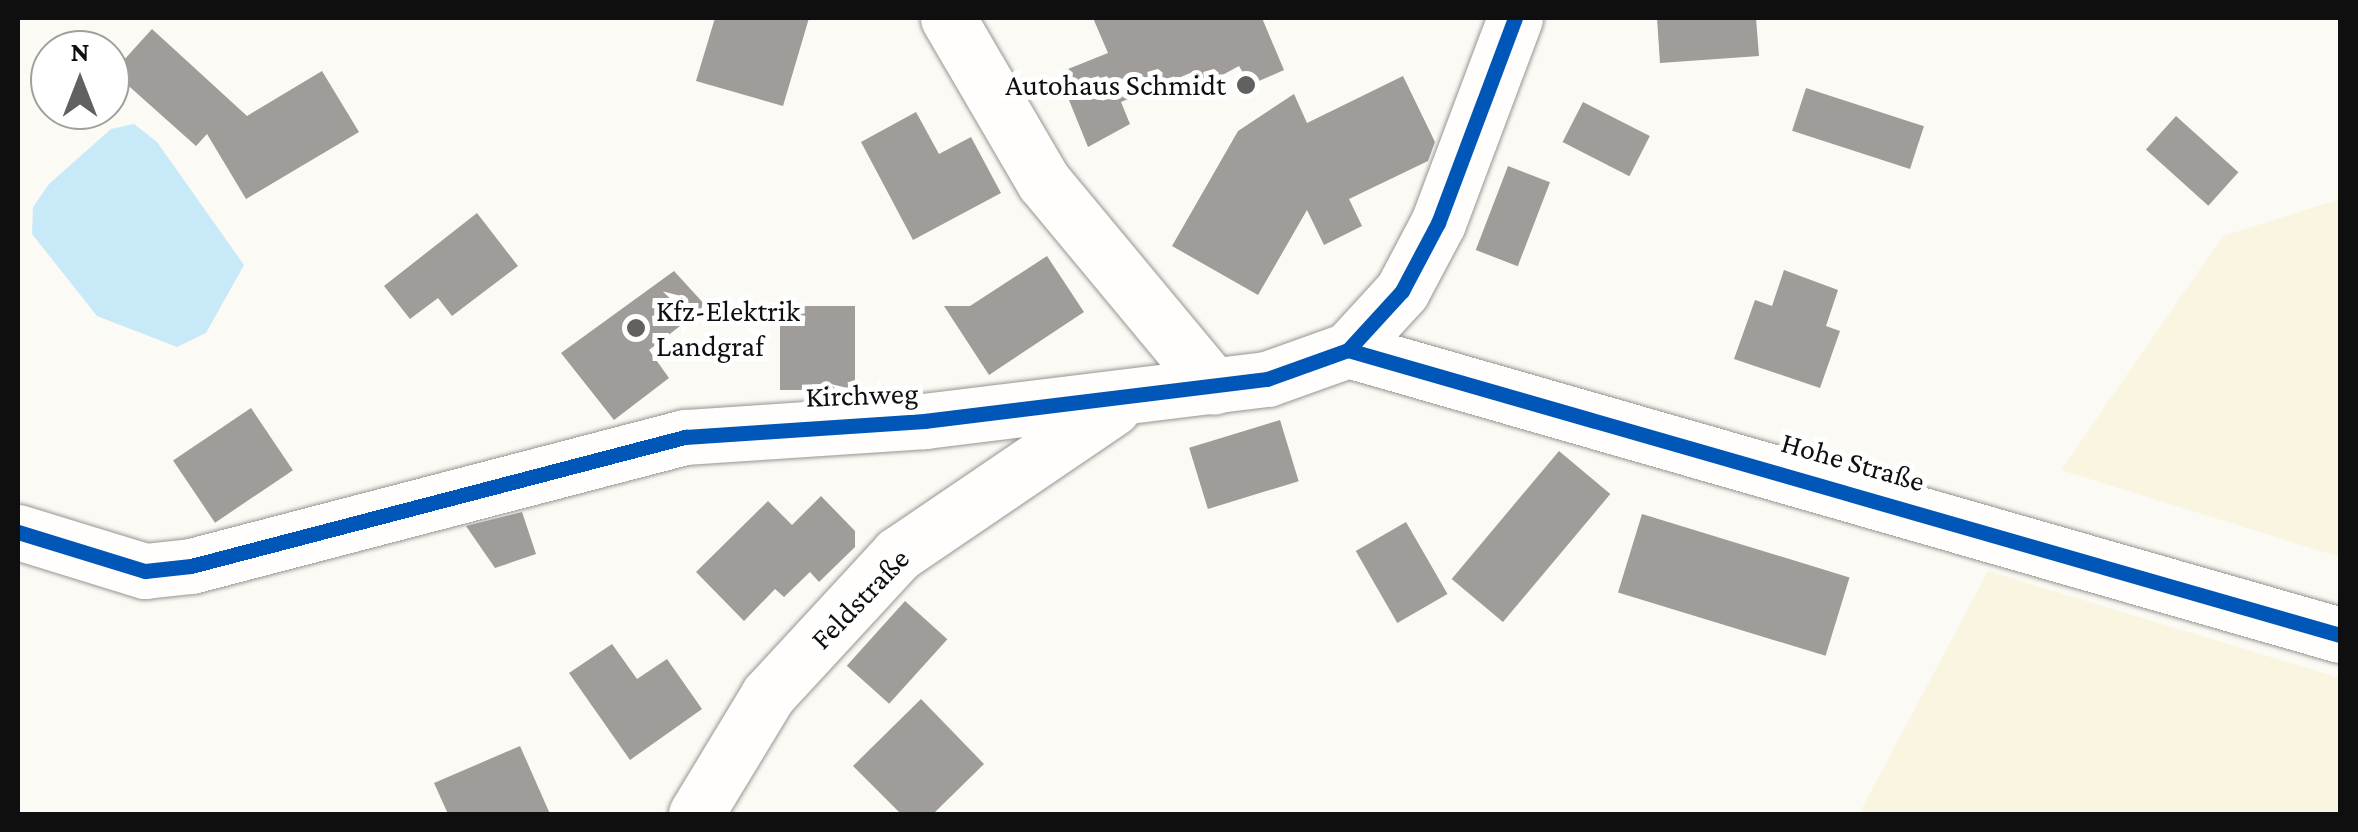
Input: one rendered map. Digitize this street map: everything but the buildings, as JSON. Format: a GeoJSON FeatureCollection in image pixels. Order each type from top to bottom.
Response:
{"type":"FeatureCollection","features":[{"type":"Feature","properties":{"kind":"street"},"geometry":{"type":"LineString","coordinates":[[948,18],[1044,182],[1214,387]]}},
{"type":"Feature","properties":{"kind":"street"},"geometry":{"type":"LineString","coordinates":[[1348,350],[1402,291],[1438,223],[1515,18]]}},
{"type":"Feature","properties":{"kind":"street","name":"Kirchweg"},"geometry":{"type":"LineString","coordinates":[[18,532],[145,570],[191,566],[685,437],[1126,400],[1214,387],[1348,350]]}},
{"type":"Feature","properties":{"kind":"street","name":"Hohe Straße"},"geometry":{"type":"LineString","coordinates":[[1348,350],[2340,634]]}},
{"type":"Feature","properties":{"kind":"street","name":"Feldstraße"},"geometry":{"type":"LineString","coordinates":[[696,814],[768,695],[898,554],[1126,400]]}},
{"type":"Feature","properties":{"kind":"shaded area"},"geometry":{"type":"Polygon","coordinates":[[[2340,199],[2340,557],[2061,470],[2223,236],[2340,199]]]}},
{"type":"Feature","properties":{"kind":"shaded area"},"geometry":{"type":"Polygon","coordinates":[[[1988,571],[2340,678],[2340,814],[1859,814],[1988,571]]]}},
{"type":"Feature","properties":{"kind":"water"},"geometry":{"type":"Polygon","coordinates":[[[130,125],[157,142],[244,265],[206,333],[177,347],[97,316],[32,234],[33,207],[49,184],[110,130],[130,130],[130,125]]]}},
{"type":"Feature","properties":{"kind":"cycle path"},"geometry":{"type":"LineString","coordinates":[[18,532],[145,571],[191,566],[685,437],[924,421],[1267,379],[1348,350],[1402,291],[1438,223],[1515,18]]}},
{"type":"Feature","properties":{"kind":"cycle path"},"geometry":{"type":"LineString","coordinates":[[1348,350],[2340,635]]}},
{"type":"Feature","properties":{"kind":"place","name":"Autohaus Schmidt"},"geometry":{"type":"Point","coordinates":[1246,85]}},
{"type":"Feature","properties":{"kind":"place","name":"Kfz-Elektrik Landgraf"},"geometry":{"type":"Point","coordinates":[636,328]}}]}
